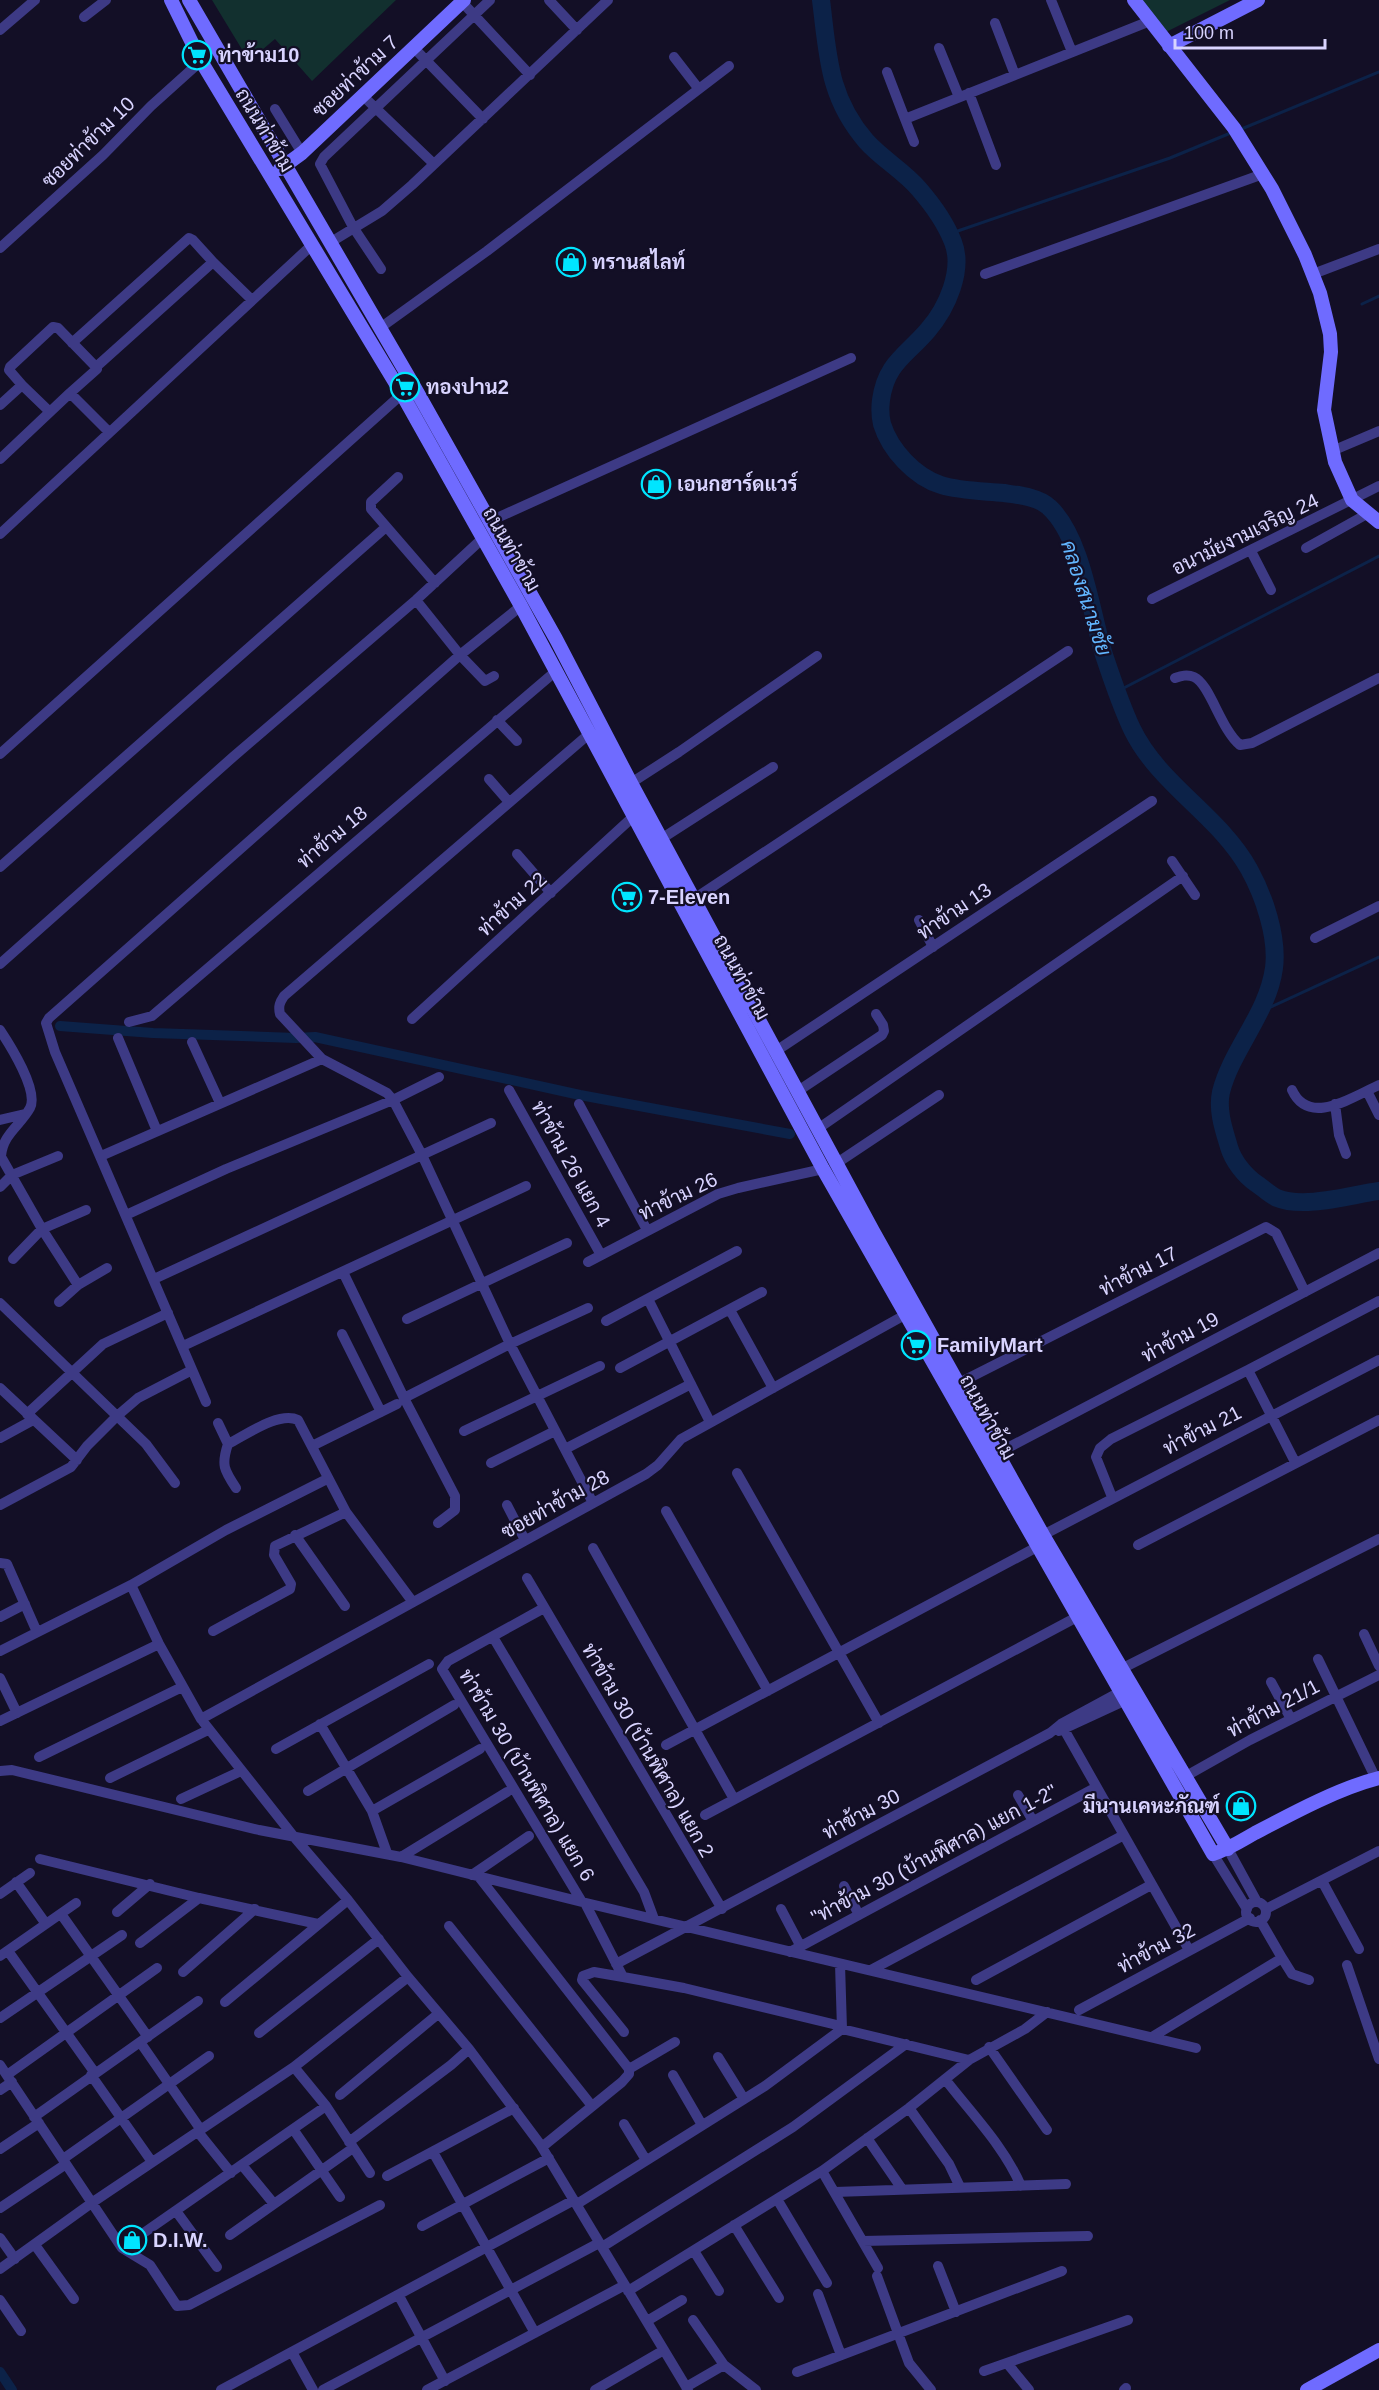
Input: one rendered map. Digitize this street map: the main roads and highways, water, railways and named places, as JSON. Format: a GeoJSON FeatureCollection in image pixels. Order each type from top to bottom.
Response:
{"type":"FeatureCollection","features":[{"type":"Feature","properties":{"kind":"waterway","name":"คลองสนามชัย"},"geometry":{"type":"LineString","coordinates":[[821,0],[832,75],[837,92],[853,125],[866,141],[913,183],[929,201],[947,228],[956,253],[952,288],[941,311],[928,330],[898,361],[887,377],[880,409],[881,421],[886,434],[897,453],[913,469],[931,481],[956,488],[1034,499],[1049,507],[1060,520],[1070,537],[1084,576],[1104,655],[1132,729],[1157,767],[1222,832],[1255,880],[1269,917],[1275,956],[1265,1000],[1233,1061],[1221,1092],[1222,1120],[1236,1163],[1248,1177],[1269,1193],[1288,1201],[1313,1202],[1379,1191]]}},
{"type":"Feature","properties":{"kind":"waterway"},"geometry":{"type":"LineString","coordinates":[[1239,130],[1379,72]]}},
{"type":"Feature","properties":{"kind":"waterway"},"geometry":{"type":"LineString","coordinates":[[949,234],[1170,158],[1233,132]]}},
{"type":"Feature","properties":{"kind":"waterway"},"geometry":{"type":"LineString","coordinates":[[1362,304],[1379,296]]}},
{"type":"Feature","properties":{"kind":"waterway"},"geometry":{"type":"LineString","coordinates":[[1118,691],[1379,556]]}},
{"type":"Feature","properties":{"kind":"waterway"},"geometry":{"type":"LineString","coordinates":[[1260,1012],[1379,957]]}},
{"type":"Feature","properties":{"kind":"waterway"},"geometry":{"type":"LineString","coordinates":[[60,1026],[153,1033],[315,1037],[580,1095],[790,1134]]}},
{"type":"Feature","properties":{"kind":"waterway"},"geometry":{"type":"LineString","coordinates":[[0,2372],[12,2390]]}},
{"type":"Feature","properties":{"kind":"place","name":"ท่าข้าม10"},"geometry":{"type":"Point","coordinates":[197,55]}},
{"type":"Feature","properties":{"kind":"place","name":"ทรานสไลท์"},"geometry":{"type":"Point","coordinates":[571,262]}},
{"type":"Feature","properties":{"kind":"place","name":"ทองปาน2"},"geometry":{"type":"Point","coordinates":[405,387]}},
{"type":"Feature","properties":{"kind":"place","name":"เอนกฮาร์ดแวร์"},"geometry":{"type":"Point","coordinates":[656,484]}},
{"type":"Feature","properties":{"kind":"place","name":"7-Eleven"},"geometry":{"type":"Point","coordinates":[627,897]}},
{"type":"Feature","properties":{"kind":"place","name":"FamilyMart"},"geometry":{"type":"Point","coordinates":[916,1345]}},
{"type":"Feature","properties":{"kind":"place","name":"มีนานเคหะภัณฑ์"},"geometry":{"type":"Point","coordinates":[1241,1806]}},
{"type":"Feature","properties":{"kind":"place","name":"D.I.W."},"geometry":{"type":"Point","coordinates":[132,2240]}}]}
